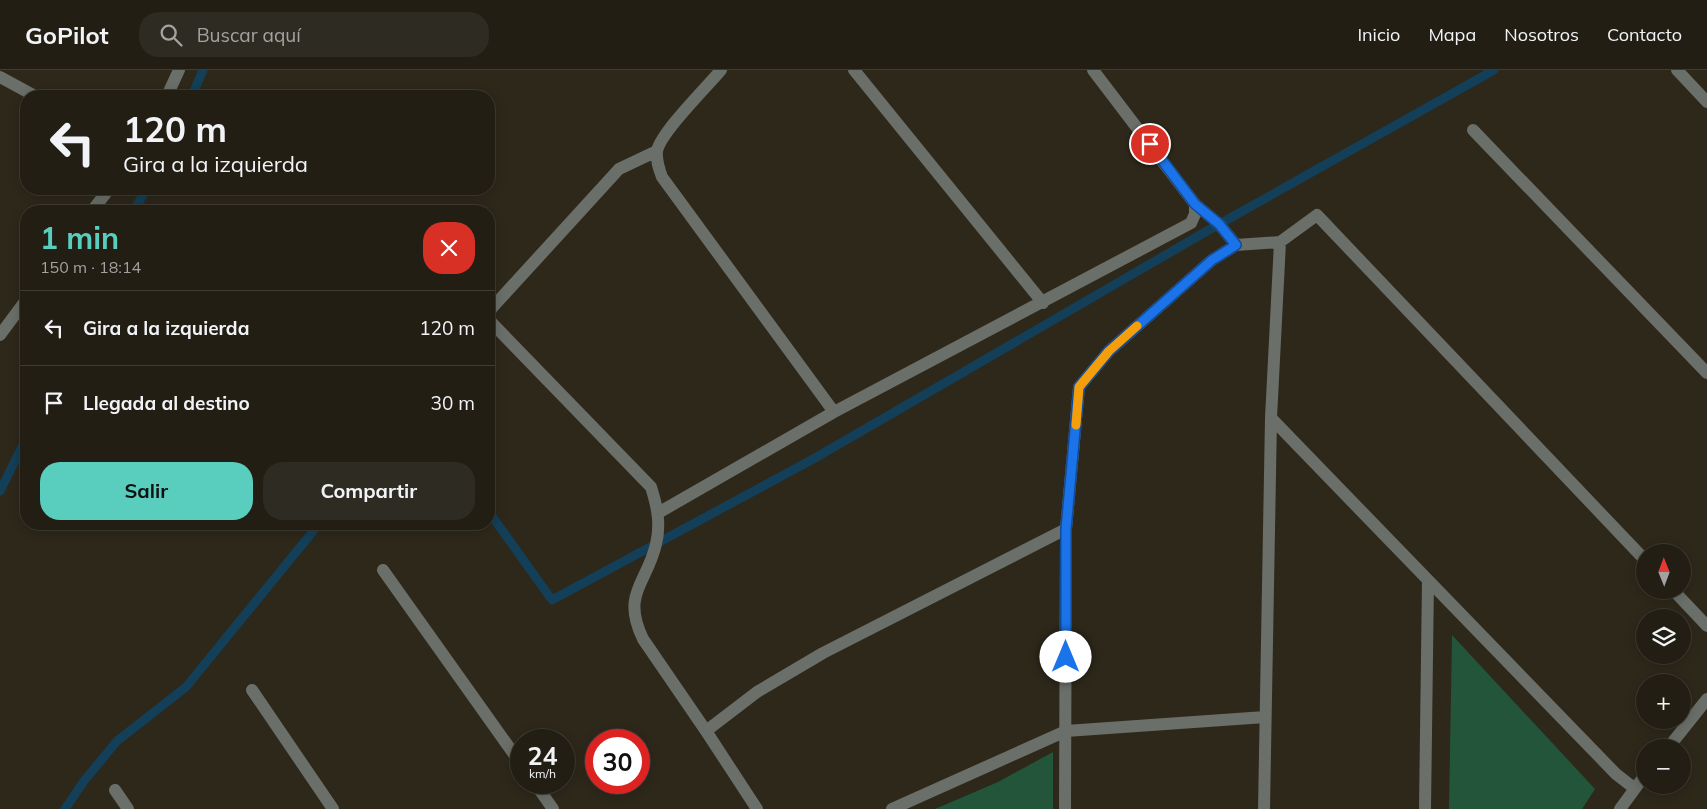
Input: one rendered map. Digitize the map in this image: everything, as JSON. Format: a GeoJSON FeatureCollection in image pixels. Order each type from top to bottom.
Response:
{"type":"FeatureCollection","features":[{"type":"Feature","properties":{"kind":"street"},"geometry":{"type":"LineString","coordinates":[[170,90],[179,70]]}},
{"type":"Feature","properties":{"kind":"street"},"geometry":{"type":"LineString","coordinates":[[721,70],[660,142],[657,160],[662,177],[834,412]]}},
{"type":"Feature","properties":{"kind":"street"},"geometry":{"type":"LineString","coordinates":[[854,70],[1043,303]]}},
{"type":"Feature","properties":{"kind":"street"},"geometry":{"type":"LineString","coordinates":[[1093,70],[1195,204],[1219,224],[1236,245]]}},
{"type":"Feature","properties":{"kind":"street"},"geometry":{"type":"LineString","coordinates":[[1677,70],[1707,102]]}},
{"type":"Feature","properties":{"kind":"street"},"geometry":{"type":"LineString","coordinates":[[2,81],[22,90]]}},
{"type":"Feature","properties":{"kind":"street"},"geometry":{"type":"LineString","coordinates":[[1473,130],[1707,373]]}},
{"type":"Feature","properties":{"kind":"street"},"geometry":{"type":"LineString","coordinates":[[495,305],[619,169],[658,151]]}},
{"type":"Feature","properties":{"kind":"street"},"geometry":{"type":"LineString","coordinates":[[97,205],[104,195]]}},
{"type":"Feature","properties":{"kind":"street"},"geometry":{"type":"LineString","coordinates":[[658,513],[834,412],[1192,223],[1196,214],[1195,204]]}},
{"type":"Feature","properties":{"kind":"street"},"geometry":{"type":"LineString","coordinates":[[1064,809],[1066,529],[1079,387],[1109,351],[1212,260],[1236,245],[1280,242],[1317,215],[1636,551]]}},
{"type":"Feature","properties":{"kind":"street"},"geometry":{"type":"LineString","coordinates":[[1264,809],[1270,418],[1280,242]]}},
{"type":"Feature","properties":{"kind":"street"},"geometry":{"type":"LineString","coordinates":[[0,335],[20,308]]}},
{"type":"Feature","properties":{"kind":"street"},"geometry":{"type":"LineString","coordinates":[[495,326],[651,487],[658,513],[656,544],[636,590],[634,604],[636,618],[643,639],[757,809]]}},
{"type":"Feature","properties":{"kind":"street"},"geometry":{"type":"LineString","coordinates":[[1270,418],[1616,774],[1634,788]]}},
{"type":"Feature","properties":{"kind":"street"},"geometry":{"type":"LineString","coordinates":[[706,731],[757,692],[823,653],[1066,529]]}},
{"type":"Feature","properties":{"kind":"street"},"geometry":{"type":"LineString","coordinates":[[383,570],[510,749]]}},
{"type":"Feature","properties":{"kind":"street"},"geometry":{"type":"LineString","coordinates":[[1425,809],[1428,580]]}},
{"type":"Feature","properties":{"kind":"street"},"geometry":{"type":"LineString","coordinates":[[1682,599],[1707,626]]}},
{"type":"Feature","properties":{"kind":"street"},"geometry":{"type":"LineString","coordinates":[[252,690],[333,809]]}},
{"type":"Feature","properties":{"kind":"street"},"geometry":{"type":"LineString","coordinates":[[1675,739],[1707,700]]}},
{"type":"Feature","properties":{"kind":"street"},"geometry":{"type":"LineString","coordinates":[[892,809],[1066,731],[1265,717]]}},
{"type":"Feature","properties":{"kind":"street"},"geometry":{"type":"LineString","coordinates":[[1620,809],[1636,786]]}},
{"type":"Feature","properties":{"kind":"street"},"geometry":{"type":"LineString","coordinates":[[115,790],[128,809]]}},
{"type":"Feature","properties":{"kind":"street"},"geometry":{"type":"LineString","coordinates":[[542,794],[553,809]]}},
{"type":"Feature","properties":{"kind":"green space"},"geometry":{"type":"Polygon","coordinates":[[[1452,635],[1595,789],[1582,809],[1449,809],[1452,635]]]}},
{"type":"Feature","properties":{"kind":"green space"},"geometry":{"type":"Polygon","coordinates":[[[1053,752],[1053,809],[935,809],[998,782],[1053,752]]]}},
{"type":"Feature","properties":{"kind":"waterway"},"geometry":{"type":"LineString","coordinates":[[195,90],[203,70]]}},
{"type":"Feature","properties":{"kind":"waterway"},"geometry":{"type":"LineString","coordinates":[[495,520],[552,600],[815,458],[1207,231],[1494,70]]}},
{"type":"Feature","properties":{"kind":"waterway"},"geometry":{"type":"LineString","coordinates":[[137,205],[143,195]]}},
{"type":"Feature","properties":{"kind":"waterway"},"geometry":{"type":"LineString","coordinates":[[0,491],[20,451]]}},
{"type":"Feature","properties":{"kind":"waterway"},"geometry":{"type":"LineString","coordinates":[[65,809],[84,781],[117,741],[186,687],[314,530]]}},
{"type":"Feature","properties":{"kind":"slow traffic"},"geometry":{"type":"LineString","coordinates":[[1076,425],[1079,387],[1109,351],[1137,326]]}},
{"type":"Feature","properties":{"kind":"route"},"geometry":{"type":"LineString","coordinates":[[1066,657],[1066,529],[1079,387],[1109,351],[1212,260],[1236,245],[1219,224],[1195,204],[1150,144]]}}]}
